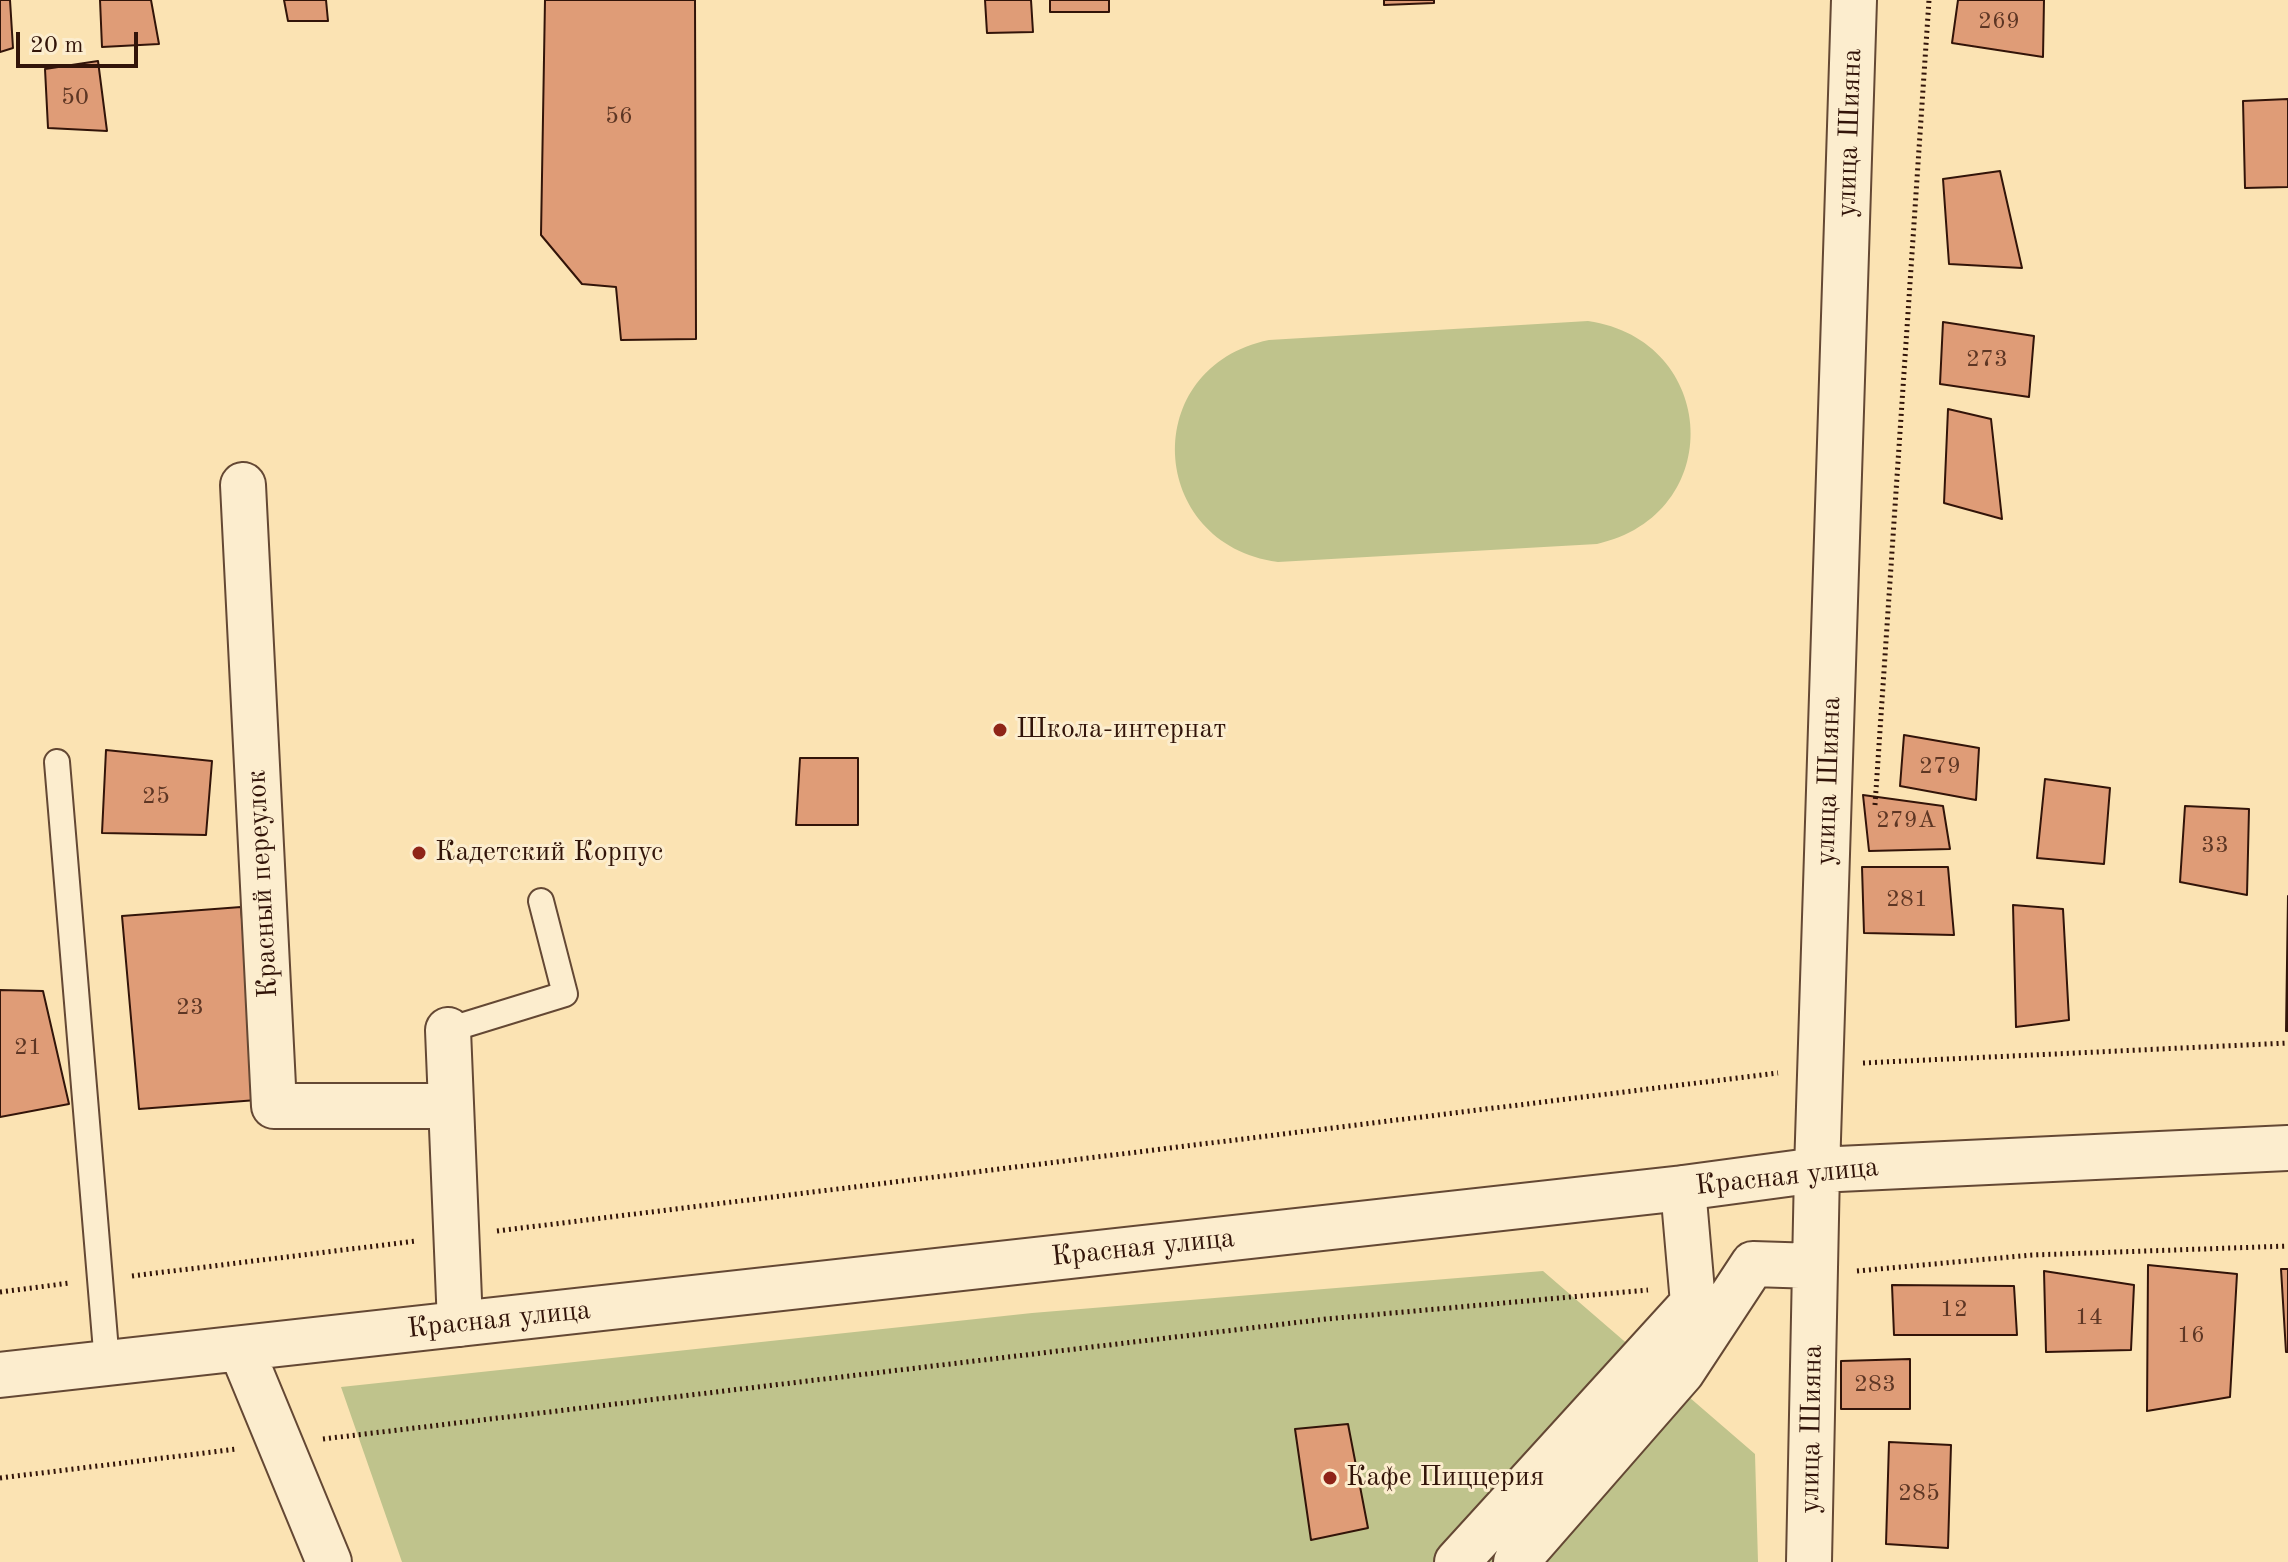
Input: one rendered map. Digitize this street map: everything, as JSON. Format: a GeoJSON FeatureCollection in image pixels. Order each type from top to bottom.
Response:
{"type":"FeatureCollection","features":[{"type":"Feature","properties":{"kind":"street","name":"улица Шияна"},"geometry":{"type":"LineString","coordinates":[[1809,1562],[1830,1269],[1817,1170],[1854,0]]}},
{"type":"Feature","properties":{"kind":"street","name":"Красный переулок"},"geometry":{"type":"LineString","coordinates":[[243,485],[274,1106],[451,1106]]}},
{"type":"Feature","properties":{"kind":"street"},"geometry":{"type":"LineString","coordinates":[[448,1030],[460,1324]]}},
{"type":"Feature","properties":{"kind":"street","name":"Красная улица"},"geometry":{"type":"LineString","coordinates":[[0,1375],[1683,1188],[1817,1170],[2288,1148]]}},
{"type":"Feature","properties":{"kind":"street"},"geometry":{"type":"LineString","coordinates":[[1457,1562],[1693,1303],[1683,1188]]}},
{"type":"Feature","properties":{"kind":"street"},"geometry":{"type":"LineString","coordinates":[[1516,1562],[1682,1372],[1753,1264],[1830,1269]]}},
{"type":"Feature","properties":{"kind":"street"},"geometry":{"type":"LineString","coordinates":[[241,1349],[329,1562]]}},
{"type":"Feature","properties":{"kind":"lane"},"geometry":{"type":"LineString","coordinates":[[57,762],[107,1363]]}},
{"type":"Feature","properties":{"kind":"lane"},"geometry":{"type":"LineString","coordinates":[[448,1030],[565,994],[541,901]]}},
{"type":"Feature","properties":{"kind":"path"},"geometry":{"type":"LineString","coordinates":[[1874,809],[1929,0]]}},
{"type":"Feature","properties":{"kind":"path"},"geometry":{"type":"LineString","coordinates":[[1857,1063],[2288,1043]]}},
{"type":"Feature","properties":{"kind":"path"},"geometry":{"type":"LineString","coordinates":[[492,1231],[1778,1073]]}},
{"type":"Feature","properties":{"kind":"path"},"geometry":{"type":"LineString","coordinates":[[127,1276],[429,1239]]}},
{"type":"Feature","properties":{"kind":"path"},"geometry":{"type":"LineString","coordinates":[[1830,1269],[2032,1255],[2288,1246]]}},
{"type":"Feature","properties":{"kind":"path"},"geometry":{"type":"LineString","coordinates":[[0,1292],[79,1282]]}},
{"type":"Feature","properties":{"kind":"path"},"geometry":{"type":"LineString","coordinates":[[316,1440],[1326,1319],[1656,1289]]}},
{"type":"Feature","properties":{"kind":"path"},"geometry":{"type":"LineString","coordinates":[[0,1478],[253,1447]]}},
{"type":"Feature","properties":{"kind":"green space"},"geometry":{"type":"Polygon","coordinates":[[[1588,321],[1631,335],[1663,360],[1683,392],[1691,429],[1686,466],[1669,500],[1640,527],[1597,544],[1278,562],[1235,548],[1203,524],[1183,491],[1175,454],[1180,417],[1197,384],[1226,357],[1269,340],[1588,321]]]}},
{"type":"Feature","properties":{"kind":"green space"},"geometry":{"type":"Polygon","coordinates":[[[1543,1271],[1755,1454],[1758,1562],[402,1562],[341,1387],[1032,1313],[1543,1271]]]}},
{"type":"Feature","properties":{"kind":"building"},"geometry":{"type":"Polygon","coordinates":[[[0,0],[10,0],[13,48],[0,52],[0,0]]]}},
{"type":"Feature","properties":{"kind":"building"},"geometry":{"type":"Polygon","coordinates":[[[100,0],[151,0],[159,44],[102,47],[100,0]]]}},
{"type":"Feature","properties":{"kind":"building"},"geometry":{"type":"Polygon","coordinates":[[[284,0],[326,0],[328,21],[288,21],[284,0]]]}},
{"type":"Feature","properties":{"kind":"building"},"geometry":{"type":"Polygon","coordinates":[[[545,0],[695,0],[696,339],[621,340],[616,287],[582,284],[541,235],[545,0]]]}},
{"type":"Feature","properties":{"kind":"building"},"geometry":{"type":"Polygon","coordinates":[[[985,0],[1031,0],[1033,32],[987,33],[985,0]]]}},
{"type":"Feature","properties":{"kind":"building"},"geometry":{"type":"Polygon","coordinates":[[[1050,0],[1109,0],[1109,12],[1050,12],[1050,0]]]}},
{"type":"Feature","properties":{"kind":"building"},"geometry":{"type":"Polygon","coordinates":[[[1384,0],[1434,0],[1434,3],[1384,5],[1384,0]]]}},
{"type":"Feature","properties":{"kind":"building"},"geometry":{"type":"Polygon","coordinates":[[[1958,0],[2044,0],[2043,57],[1952,43],[1958,0]]]}},
{"type":"Feature","properties":{"kind":"building"},"geometry":{"type":"Polygon","coordinates":[[[98,61],[107,131],[48,128],[45,69],[98,61]]]}},
{"type":"Feature","properties":{"kind":"building"},"geometry":{"type":"Polygon","coordinates":[[[2288,99],[2288,187],[2245,188],[2243,101],[2288,99]]]}},
{"type":"Feature","properties":{"kind":"building"},"geometry":{"type":"Polygon","coordinates":[[[2000,171],[2022,268],[1949,264],[1943,179],[2000,171]]]}},
{"type":"Feature","properties":{"kind":"building"},"geometry":{"type":"Polygon","coordinates":[[[1943,322],[2034,336],[2029,397],[1940,384],[1943,322]]]}},
{"type":"Feature","properties":{"kind":"building"},"geometry":{"type":"Polygon","coordinates":[[[1948,409],[1991,419],[2002,519],[1944,503],[1948,409]]]}},
{"type":"Feature","properties":{"kind":"building"},"geometry":{"type":"Polygon","coordinates":[[[1904,735],[1979,748],[1976,800],[1900,786],[1904,735]]]}},
{"type":"Feature","properties":{"kind":"building"},"geometry":{"type":"Polygon","coordinates":[[[106,750],[212,761],[206,835],[102,833],[106,750]]]}},
{"type":"Feature","properties":{"kind":"building"},"geometry":{"type":"Polygon","coordinates":[[[800,758],[858,758],[858,825],[796,825],[800,758]]]}},
{"type":"Feature","properties":{"kind":"building"},"geometry":{"type":"Polygon","coordinates":[[[2045,779],[2110,788],[2104,864],[2037,858],[2045,779]]]}},
{"type":"Feature","properties":{"kind":"building"},"geometry":{"type":"Polygon","coordinates":[[[1863,795],[1943,806],[1950,849],[1869,851],[1863,795]]]}},
{"type":"Feature","properties":{"kind":"building"},"geometry":{"type":"Polygon","coordinates":[[[2185,806],[2249,809],[2247,895],[2180,882],[2185,806]]]}},
{"type":"Feature","properties":{"kind":"building"},"geometry":{"type":"Polygon","coordinates":[[[1862,867],[1948,867],[1954,935],[1864,933],[1862,867]]]}},
{"type":"Feature","properties":{"kind":"building"},"geometry":{"type":"Polygon","coordinates":[[[2288,896],[2288,1031],[2286,1031],[2288,896]]]}},
{"type":"Feature","properties":{"kind":"building"},"geometry":{"type":"Polygon","coordinates":[[[2013,905],[2063,909],[2069,1020],[2016,1027],[2013,905]]]}},
{"type":"Feature","properties":{"kind":"building"},"geometry":{"type":"Polygon","coordinates":[[[241,907],[257,1100],[139,1109],[122,916],[241,907]]]}},
{"type":"Feature","properties":{"kind":"building"},"geometry":{"type":"Polygon","coordinates":[[[0,990],[43,991],[69,1104],[0,1117],[0,990]]]}},
{"type":"Feature","properties":{"kind":"building"},"geometry":{"type":"Polygon","coordinates":[[[2148,1265],[2237,1274],[2230,1397],[2147,1411],[2148,1265]]]}},
{"type":"Feature","properties":{"kind":"building"},"geometry":{"type":"Polygon","coordinates":[[[2281,1269],[2288,1269],[2288,1352],[2286,1352],[2281,1269]]]}},
{"type":"Feature","properties":{"kind":"building"},"geometry":{"type":"Polygon","coordinates":[[[2044,1271],[2134,1285],[2131,1350],[2046,1352],[2044,1271]]]}},
{"type":"Feature","properties":{"kind":"building"},"geometry":{"type":"Polygon","coordinates":[[[1892,1285],[2014,1286],[2017,1335],[1894,1335],[1892,1285]]]}},
{"type":"Feature","properties":{"kind":"building"},"geometry":{"type":"Polygon","coordinates":[[[1910,1359],[1910,1409],[1841,1409],[1841,1361],[1910,1359]]]}},
{"type":"Feature","properties":{"kind":"building","name":"Кафе Пиццерия"},"geometry":{"type":"Polygon","coordinates":[[[1348,1424],[1368,1528],[1311,1540],[1295,1429],[1348,1424]]]}},
{"type":"Feature","properties":{"kind":"building"},"geometry":{"type":"Polygon","coordinates":[[[1889,1442],[1951,1445],[1948,1548],[1886,1544],[1889,1442]]]}},
{"type":"Feature","properties":{"kind":"place","name":"Школа-интернат"},"geometry":{"type":"Point","coordinates":[1000,730]}},
{"type":"Feature","properties":{"kind":"place","name":"Кадетский Корпус"},"geometry":{"type":"Point","coordinates":[419,853]}},
{"type":"Feature","properties":{"kind":"place","name":"Кафе Пиццерия"},"geometry":{"type":"Point","coordinates":[1330,1478]}}]}
